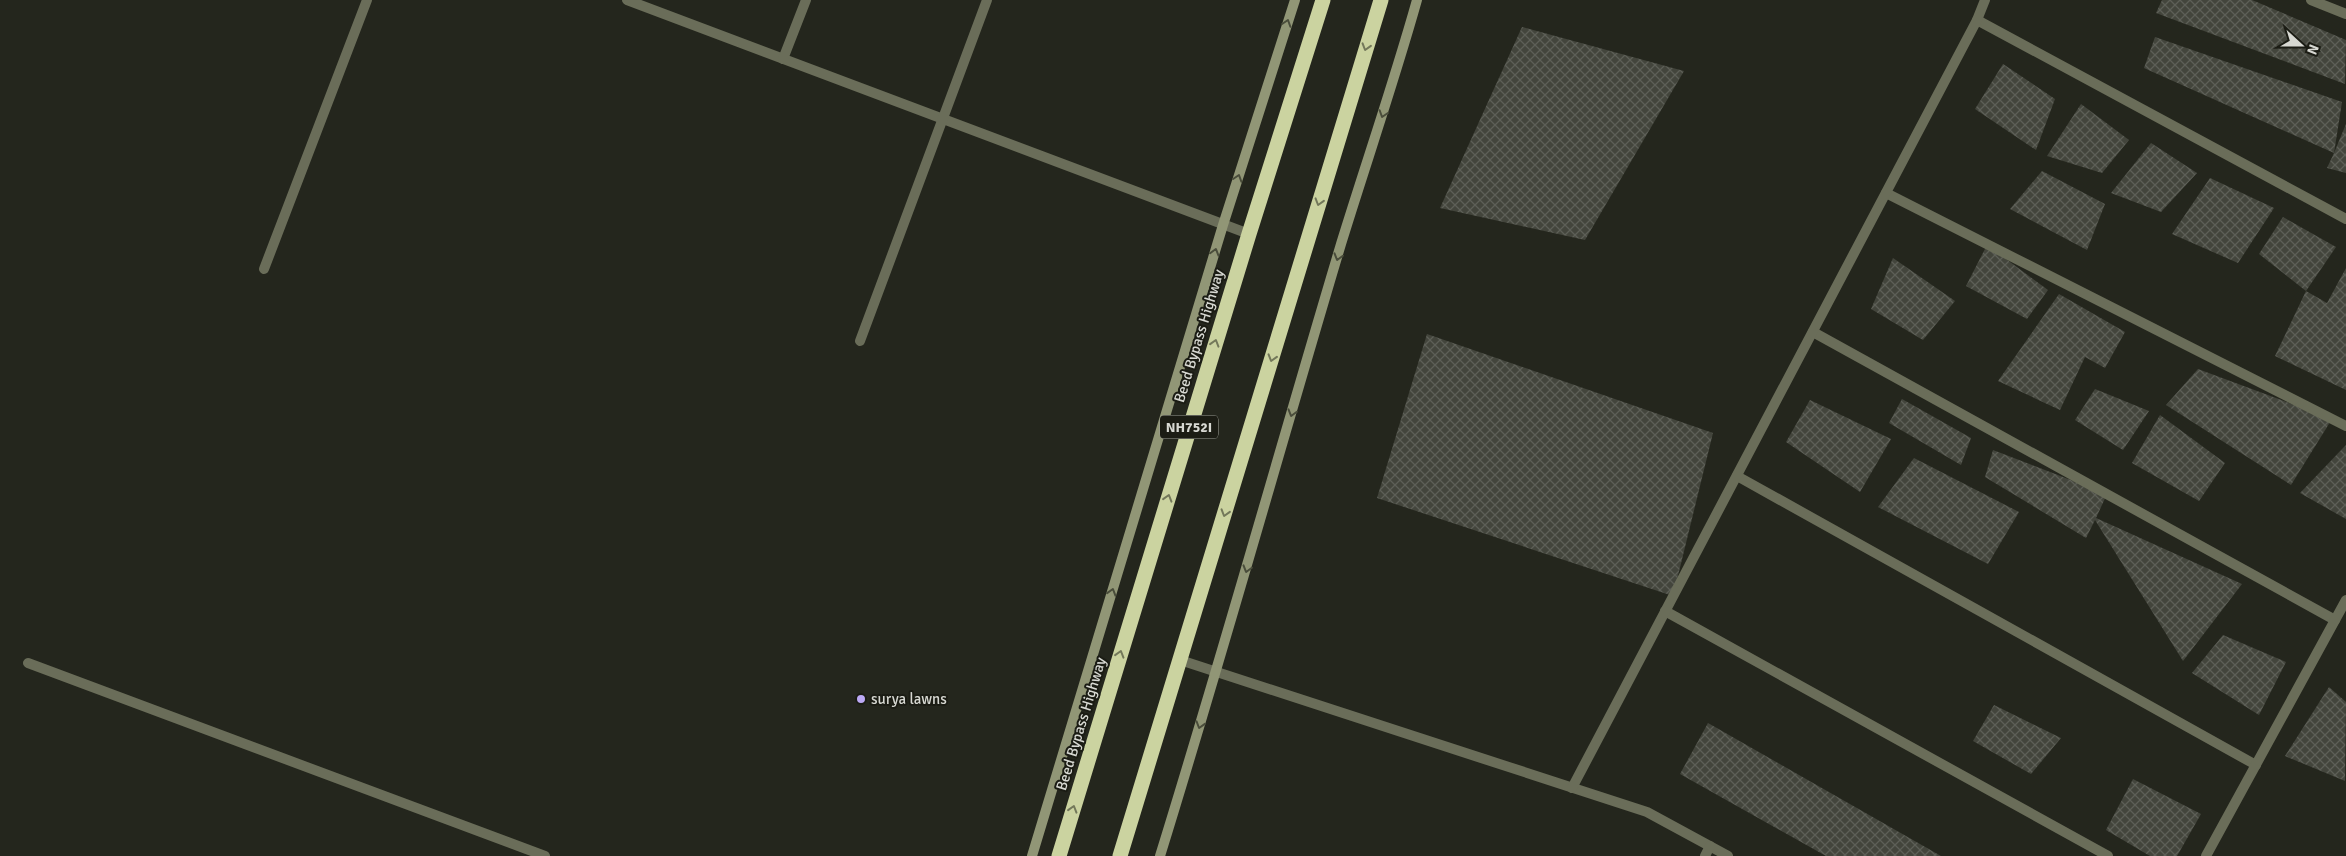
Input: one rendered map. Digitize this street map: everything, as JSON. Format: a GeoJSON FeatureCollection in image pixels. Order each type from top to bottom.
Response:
{"type":"FeatureCollection","features":[{"type":"Feature","properties":{"kind":"highway","name":"Beed Bypass Highway"},"geometry":{"type":"LineString","coordinates":[[1059,856],[1248,234],[1323,0]]}},
{"type":"Feature","properties":{"kind":"highway"},"geometry":{"type":"LineString","coordinates":[[1120,856],[1381,0]]}},
{"type":"Feature","properties":{"kind":"street"},"geometry":{"type":"LineString","coordinates":[[264,270],[367,0]]}},
{"type":"Feature","properties":{"kind":"street"},"geometry":{"type":"LineString","coordinates":[[627,0],[1248,234]]}},
{"type":"Feature","properties":{"kind":"street"},"geometry":{"type":"LineString","coordinates":[[783,59],[806,0]]}},
{"type":"Feature","properties":{"kind":"street"},"geometry":{"type":"LineString","coordinates":[[860,341],[941,118],[987,0]]}},
{"type":"Feature","properties":{"kind":"street"},"geometry":{"type":"LineString","coordinates":[[1032,856],[1222,225],[1294,0]]}},
{"type":"Feature","properties":{"kind":"street"},"geometry":{"type":"LineString","coordinates":[[1160,856],[1217,672],[1341,244],[1395,77],[1417,0]]}},
{"type":"Feature","properties":{"kind":"street"},"geometry":{"type":"LineString","coordinates":[[1572,788],[1977,20],[1985,0]]}},
{"type":"Feature","properties":{"kind":"street"},"geometry":{"type":"LineString","coordinates":[[2311,0],[2346,14]]}},
{"type":"Feature","properties":{"kind":"street"},"geometry":{"type":"LineString","coordinates":[[1977,20],[2346,219]]}},
{"type":"Feature","properties":{"kind":"street"},"geometry":{"type":"LineString","coordinates":[[1886,193],[2346,426]]}},
{"type":"Feature","properties":{"kind":"street"},"geometry":{"type":"LineString","coordinates":[[1813,332],[2335,620]]}},
{"type":"Feature","properties":{"kind":"street"},"geometry":{"type":"LineString","coordinates":[[1737,476],[2256,765]]}},
{"type":"Feature","properties":{"kind":"street"},"geometry":{"type":"LineString","coordinates":[[2206,856],[2346,600]]}},
{"type":"Feature","properties":{"kind":"street"},"geometry":{"type":"LineString","coordinates":[[1665,611],[2108,856]]}},
{"type":"Feature","properties":{"kind":"street"},"geometry":{"type":"LineString","coordinates":[[1180,660],[1647,812],[1728,856]]}},
{"type":"Feature","properties":{"kind":"street"},"geometry":{"type":"LineString","coordinates":[[28,663],[545,856]]}},
{"type":"Feature","properties":{"kind":"street"},"geometry":{"type":"LineString","coordinates":[[1705,856],[1710,846]]}},
{"type":"Feature","properties":{"kind":"building"},"geometry":{"type":"Polygon","coordinates":[[[2162,0],[2252,0],[2346,40],[2345,84],[2156,13],[2162,0]]]}},
{"type":"Feature","properties":{"kind":"building"},"geometry":{"type":"Polygon","coordinates":[[[1522,27],[1684,71],[1585,240],[1440,208],[1522,27]]]}},
{"type":"Feature","properties":{"kind":"building"},"geometry":{"type":"Polygon","coordinates":[[[2155,37],[2342,102],[2334,153],[2144,68],[2155,37]]]}},
{"type":"Feature","properties":{"kind":"building"},"geometry":{"type":"Polygon","coordinates":[[[2003,64],[2055,99],[2036,150],[1975,109],[2003,64]]]}},
{"type":"Feature","properties":{"kind":"building"},"geometry":{"type":"Polygon","coordinates":[[[2081,104],[2129,140],[2102,173],[2047,156],[2081,104]]]}},
{"type":"Feature","properties":{"kind":"building"},"geometry":{"type":"Polygon","coordinates":[[[2346,124],[2346,173],[2327,168],[2346,124]]]}},
{"type":"Feature","properties":{"kind":"building"},"geometry":{"type":"Polygon","coordinates":[[[2151,143],[2197,173],[2161,212],[2111,193],[2151,143]]]}},
{"type":"Feature","properties":{"kind":"building"},"geometry":{"type":"Polygon","coordinates":[[[2042,171],[2105,204],[2087,250],[2010,209],[2042,171]]]}},
{"type":"Feature","properties":{"kind":"building"},"geometry":{"type":"Polygon","coordinates":[[[2210,178],[2274,208],[2238,263],[2172,234],[2210,178]]]}},
{"type":"Feature","properties":{"kind":"building"},"geometry":{"type":"Polygon","coordinates":[[[2283,217],[2336,247],[2306,291],[2259,254],[2283,217]]]}},
{"type":"Feature","properties":{"kind":"building"},"geometry":{"type":"Polygon","coordinates":[[[1987,245],[2048,290],[2027,319],[1966,286],[1987,245]]]}},
{"type":"Feature","properties":{"kind":"building"},"geometry":{"type":"Polygon","coordinates":[[[1893,258],[1955,301],[1923,340],[1871,309],[1893,258]]]}},
{"type":"Feature","properties":{"kind":"building"},"geometry":{"type":"Polygon","coordinates":[[[2346,268],[2346,390],[2275,356],[2306,291],[2327,303],[2346,268]]]}},
{"type":"Feature","properties":{"kind":"building"},"geometry":{"type":"Polygon","coordinates":[[[2059,294],[2125,332],[2105,368],[2085,357],[2060,410],[1998,381],[2059,294]]]}},
{"type":"Feature","properties":{"kind":"building"},"geometry":{"type":"Polygon","coordinates":[[[1427,334],[1713,433],[1673,596],[1377,498],[1427,334]]]}},
{"type":"Feature","properties":{"kind":"building"},"geometry":{"type":"Polygon","coordinates":[[[2198,369],[2332,419],[2291,485],[2166,405],[2198,369]]]}},
{"type":"Feature","properties":{"kind":"building"},"geometry":{"type":"Polygon","coordinates":[[[2095,389],[2149,411],[2123,450],[2075,420],[2095,389]]]}},
{"type":"Feature","properties":{"kind":"building"},"geometry":{"type":"Polygon","coordinates":[[[1902,399],[1971,438],[1961,465],[1889,423],[1902,399]]]}},
{"type":"Feature","properties":{"kind":"building"},"geometry":{"type":"Polygon","coordinates":[[[1810,400],[1891,439],[1860,492],[1786,442],[1810,400]]]}},
{"type":"Feature","properties":{"kind":"building"},"geometry":{"type":"Polygon","coordinates":[[[2160,415],[2225,463],[2199,501],[2132,463],[2160,415]]]}},
{"type":"Feature","properties":{"kind":"building"},"geometry":{"type":"Polygon","coordinates":[[[2346,445],[2346,519],[2300,493],[2346,445]]]}},
{"type":"Feature","properties":{"kind":"building"},"geometry":{"type":"Polygon","coordinates":[[[1993,450],[2107,494],[2096,518],[2242,584],[2183,661],[2095,520],[2086,538],[1985,477],[1993,450]]]}},
{"type":"Feature","properties":{"kind":"building"},"geometry":{"type":"Polygon","coordinates":[[[1914,458],[2019,512],[1988,564],[1878,507],[1914,458]]]}},
{"type":"Feature","properties":{"kind":"building"},"geometry":{"type":"Polygon","coordinates":[[[2223,635],[2286,662],[2259,715],[2192,673],[2223,635]]]}},
{"type":"Feature","properties":{"kind":"building"},"geometry":{"type":"Polygon","coordinates":[[[2329,687],[2346,702],[2345,781],[2285,756],[2329,687]]]}},
{"type":"Feature","properties":{"kind":"building"},"geometry":{"type":"Polygon","coordinates":[[[1994,705],[2061,738],[2031,774],[1973,741],[1994,705]]]}},
{"type":"Feature","properties":{"kind":"building"},"geometry":{"type":"Polygon","coordinates":[[[1708,723],[1941,856],[1826,856],[1680,774],[1708,723]]]}},
{"type":"Feature","properties":{"kind":"building"},"geometry":{"type":"Polygon","coordinates":[[[2133,779],[2201,814],[2177,856],[2150,856],[2106,830],[2133,779]]]}},
{"type":"Feature","properties":{"kind":"place","name":"surya lawns"},"geometry":{"type":"Point","coordinates":[861,699]}}]}
